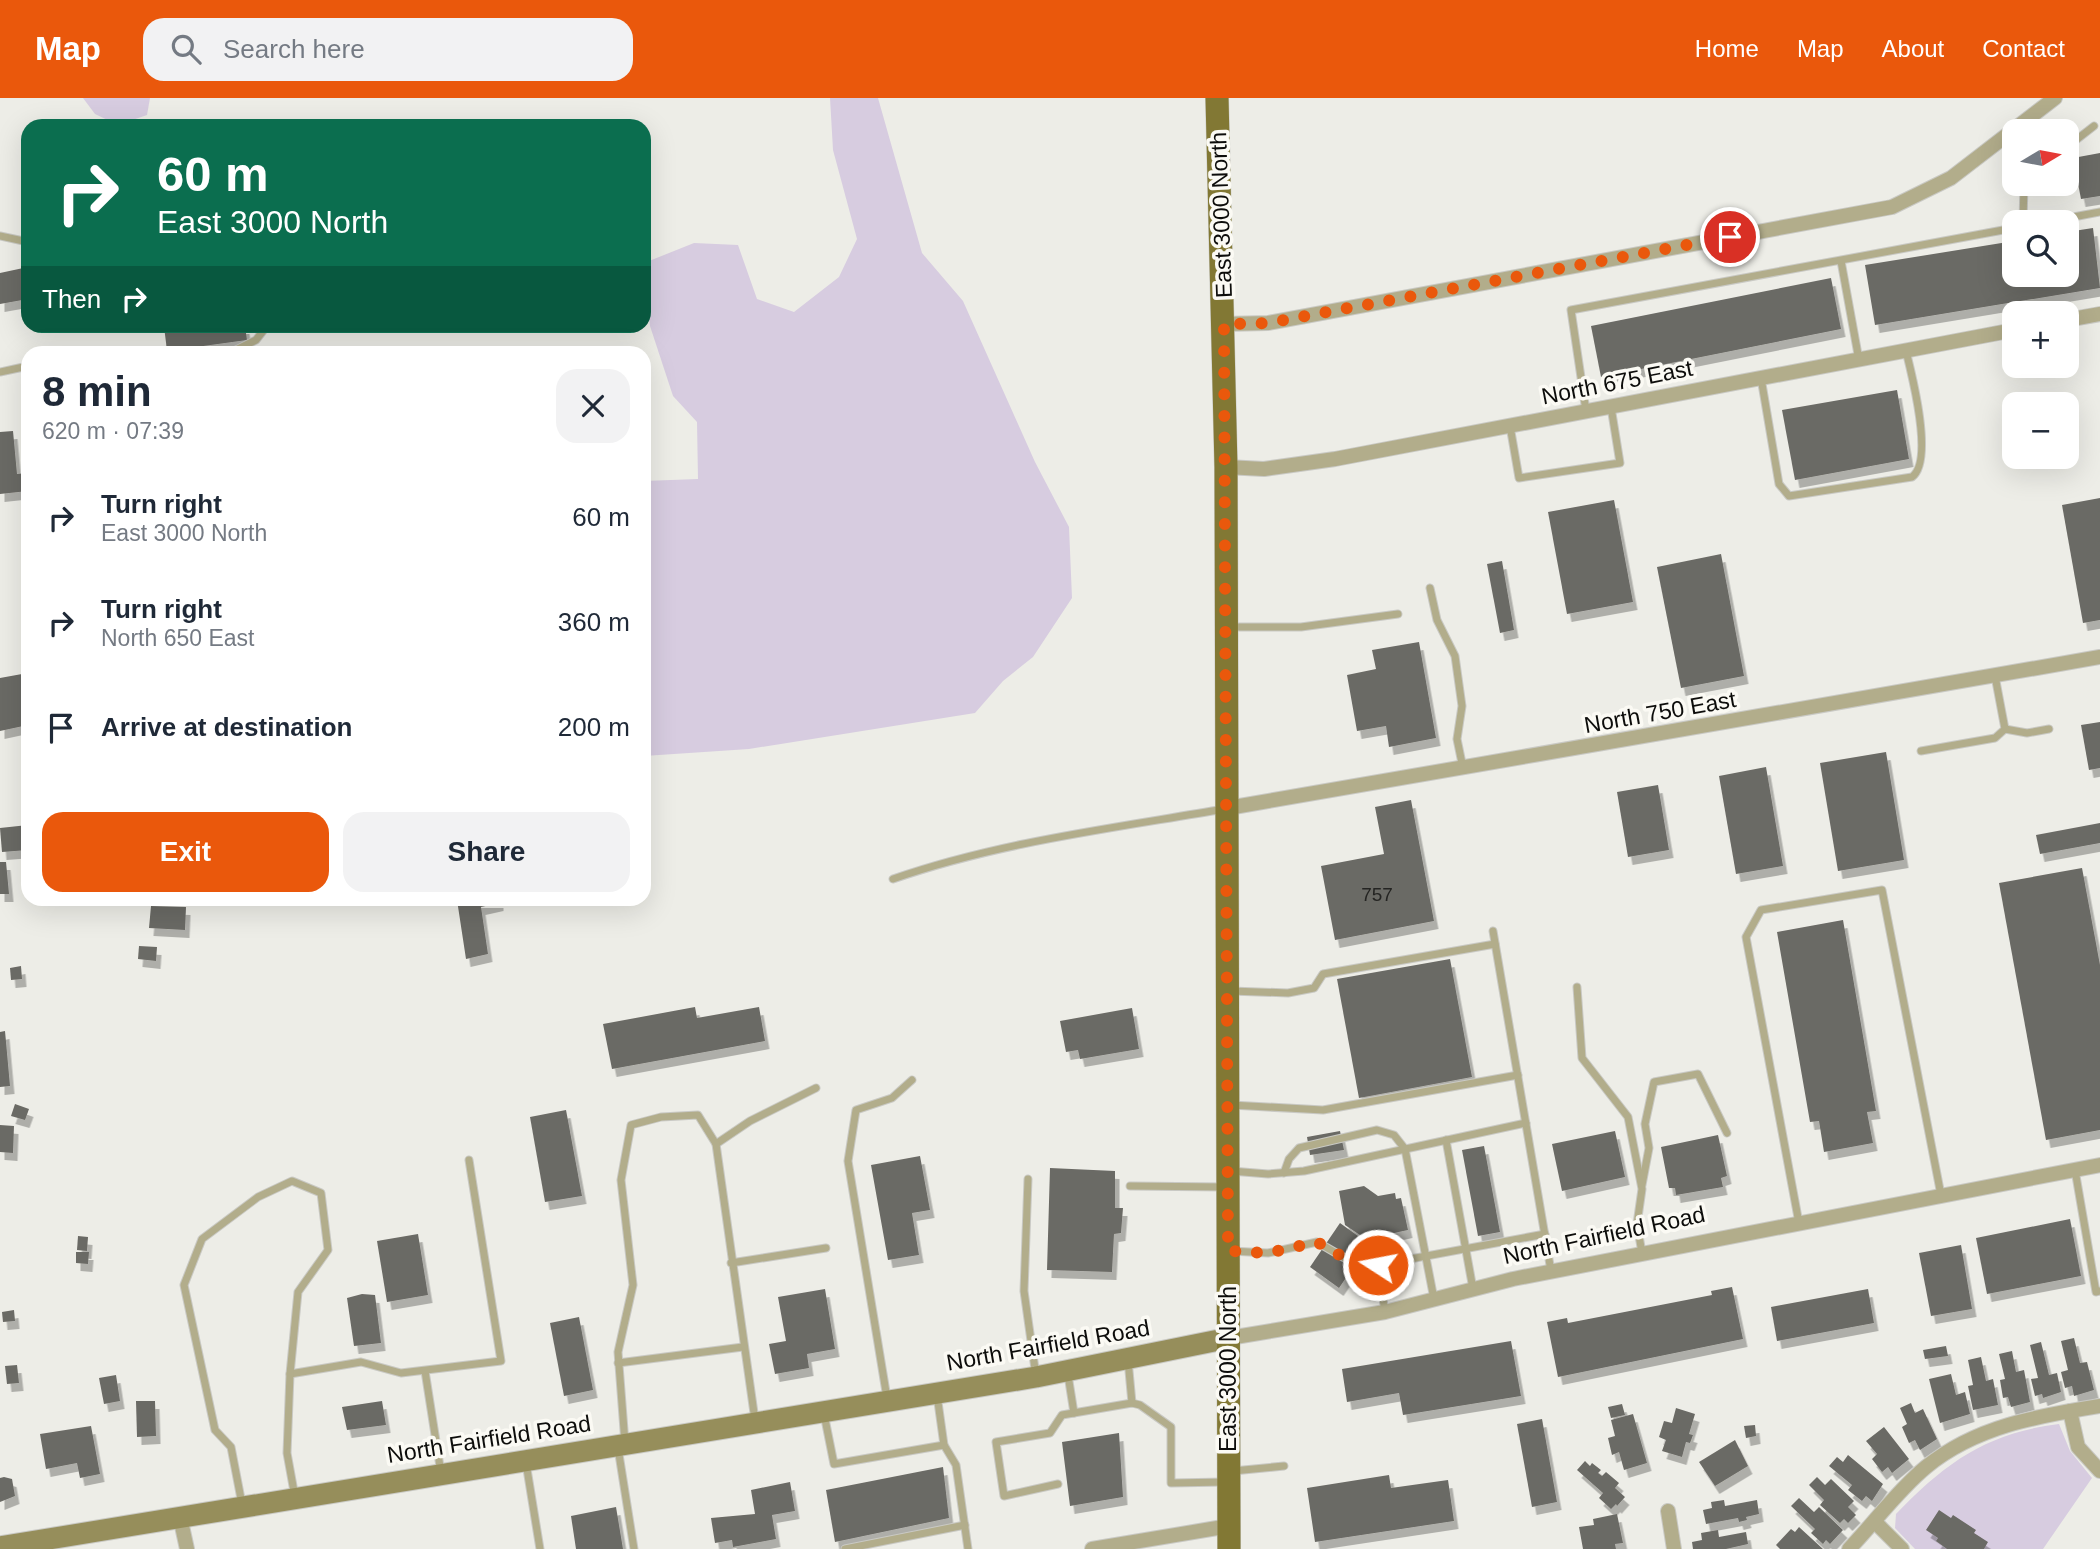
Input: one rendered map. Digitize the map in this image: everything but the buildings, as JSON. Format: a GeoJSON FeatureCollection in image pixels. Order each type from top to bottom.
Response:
{"type":"FeatureCollection","features":[{"type":"Feature","properties":{"kind":"main road","name":"East 3000 North"},"geometry":{"type":"LineString","coordinates":[[1217,98],[1226,467],[1229,1549]]}},
{"type":"Feature","properties":{"kind":"main road","name":"North Fairfield Road"},"geometry":{"type":"LineString","coordinates":[[0,1547],[755,1420],[1036,1377],[1229,1338]]}},
{"type":"Feature","properties":{"kind":"street"},"geometry":{"type":"LineString","coordinates":[[1224,324],[1268,323],[1892,207],[1951,178],[2055,98]]}},
{"type":"Feature","properties":{"kind":"street"},"geometry":{"type":"LineString","coordinates":[[2079,318],[2100,314]]}},
{"type":"Feature","properties":{"kind":"street","name":"North 675 East"},"geometry":{"type":"LineString","coordinates":[[1226,467],[1264,469],[1335,459],[2002,332]]}},
{"type":"Feature","properties":{"kind":"street","name":"North 750 East"},"geometry":{"type":"LineString","coordinates":[[1228,808],[2100,657]]}},
{"type":"Feature","properties":{"kind":"street","name":"North Fairfield Road"},"geometry":{"type":"LineString","coordinates":[[1229,1338],[1385,1312],[1642,1253],[2100,1165]]}},
{"type":"Feature","properties":{"kind":"street"},"geometry":{"type":"LineString","coordinates":[[1849,1549],[1924,1469],[1948,1451],[2012,1422],[2100,1405]]}},
{"type":"Feature","properties":{"kind":"street"},"geometry":{"type":"LineString","coordinates":[[2070,1411],[2078,1447],[2100,1471]]}},
{"type":"Feature","properties":{"kind":"street"},"geometry":{"type":"LineString","coordinates":[[1668,1511],[1674,1549]]}},
{"type":"Feature","properties":{"kind":"street"},"geometry":{"type":"LineString","coordinates":[[180,1517],[187,1549]]}},
{"type":"Feature","properties":{"kind":"street"},"geometry":{"type":"LineString","coordinates":[[1875,1522],[1902,1549]]}},
{"type":"Feature","properties":{"kind":"street"},"geometry":{"type":"LineString","coordinates":[[1092,1549],[1229,1525]]}},
{"type":"Feature","properties":{"kind":"lane"},"geometry":{"type":"LineString","coordinates":[[2079,138],[2094,126]]}},
{"type":"Feature","properties":{"kind":"lane"},"geometry":{"type":"LineString","coordinates":[[2079,217],[2100,213]]}},
{"type":"Feature","properties":{"kind":"lane"},"geometry":{"type":"LineString","coordinates":[[1586,411],[1571,310],[2002,230]]}},
{"type":"Feature","properties":{"kind":"lane"},"geometry":{"type":"LineString","coordinates":[[0,236],[21,240]]}},
{"type":"Feature","properties":{"kind":"lane"},"geometry":{"type":"LineString","coordinates":[[1841,261],[1859,360]]}},
{"type":"Feature","properties":{"kind":"lane"},"geometry":{"type":"LineString","coordinates":[[244,346],[256,340],[261,333]]}},
{"type":"Feature","properties":{"kind":"lane"},"geometry":{"type":"LineString","coordinates":[[1761,378],[1779,484],[1782,491],[1789,496],[1912,477],[1919,470],[1922,456],[1916,393],[1906,351]]}},
{"type":"Feature","properties":{"kind":"lane"},"geometry":{"type":"LineString","coordinates":[[0,372],[21,368]]}},
{"type":"Feature","properties":{"kind":"lane"},"geometry":{"type":"LineString","coordinates":[[1510,426],[1519,478],[1620,463],[1611,407]]}},
{"type":"Feature","properties":{"kind":"lane"},"geometry":{"type":"LineString","coordinates":[[1430,588],[1437,620],[1455,656],[1462,706],[1457,739],[1463,769]]}},
{"type":"Feature","properties":{"kind":"lane"},"geometry":{"type":"LineString","coordinates":[[1227,626],[1301,627],[1398,614]]}},
{"type":"Feature","properties":{"kind":"lane"},"geometry":{"type":"LineString","coordinates":[[1995,676],[2005,729]]}},
{"type":"Feature","properties":{"kind":"lane"},"geometry":{"type":"LineString","coordinates":[[2005,729],[2027,733],[2049,729]]}},
{"type":"Feature","properties":{"kind":"lane"},"geometry":{"type":"LineString","coordinates":[[1922,751],[1995,738],[2005,729]]}},
{"type":"Feature","properties":{"kind":"lane"},"geometry":{"type":"LineString","coordinates":[[894,879],[936,864],[1012,847],[1228,808]]}},
{"type":"Feature","properties":{"kind":"lane"},"geometry":{"type":"LineString","coordinates":[[1799,1223],[1746,937],[1761,910],[1881,890],[1941,1195]]}},
{"type":"Feature","properties":{"kind":"lane"},"geometry":{"type":"LineString","coordinates":[[1493,931],[1551,1272]]}},
{"type":"Feature","properties":{"kind":"lane"},"geometry":{"type":"LineString","coordinates":[[1227,990],[1288,993],[1314,988],[1322,974],[1495,944]]}},
{"type":"Feature","properties":{"kind":"lane"},"geometry":{"type":"LineString","coordinates":[[1577,987],[1583,1058],[1628,1117],[1642,1189]]}},
{"type":"Feature","properties":{"kind":"lane"},"geometry":{"type":"LineString","coordinates":[[1642,1253],[1637,1224],[1649,1148],[1645,1124],[1654,1082],[1698,1074],[1727,1133]]}},
{"type":"Feature","properties":{"kind":"lane"},"geometry":{"type":"LineString","coordinates":[[1229,1105],[1323,1110],[1518,1075]]}},
{"type":"Feature","properties":{"kind":"lane"},"geometry":{"type":"LineString","coordinates":[[887,1399],[848,1161],[856,1110],[892,1098],[912,1080]]}},
{"type":"Feature","properties":{"kind":"lane"},"geometry":{"type":"LineString","coordinates":[[716,1144],[750,1121],[816,1088]]}},
{"type":"Feature","properties":{"kind":"lane"},"geometry":{"type":"LineString","coordinates":[[634,1549],[621,1444],[618,1363],[633,1286],[621,1180],[631,1125],[661,1117],[698,1115],[716,1144],[755,1420]]}},
{"type":"Feature","properties":{"kind":"lane"},"geometry":{"type":"LineString","coordinates":[[1130,1186],[1284,1174],[1526,1123]]}},
{"type":"Feature","properties":{"kind":"lane"},"geometry":{"type":"LineString","coordinates":[[1284,1174],[1289,1159],[1299,1148],[1377,1130],[1394,1135],[1405,1149],[1435,1299]]}},
{"type":"Feature","properties":{"kind":"lane"},"geometry":{"type":"LineString","coordinates":[[1446,1140],[1473,1290]]}},
{"type":"Feature","properties":{"kind":"lane"},"geometry":{"type":"LineString","coordinates":[[290,1374],[361,1362],[401,1373],[501,1361],[469,1160]]}},
{"type":"Feature","properties":{"kind":"lane"},"geometry":{"type":"LineString","coordinates":[[2075,1169],[2096,1292],[2100,1291]]}},
{"type":"Feature","properties":{"kind":"lane"},"geometry":{"type":"LineString","coordinates":[[1028,1179],[1024,1291],[1036,1377]]}},
{"type":"Feature","properties":{"kind":"lane"},"geometry":{"type":"LineString","coordinates":[[243,1506],[231,1447],[215,1430],[184,1285],[202,1239],[258,1196],[292,1181],[321,1193],[328,1250],[298,1292],[290,1374],[287,1453],[296,1497]]}},
{"type":"Feature","properties":{"kind":"lane"},"geometry":{"type":"LineString","coordinates":[[1228,1251],[1268,1253],[1317,1242],[1362,1268],[1545,1234]]}},
{"type":"Feature","properties":{"kind":"lane"},"geometry":{"type":"LineString","coordinates":[[731,1263],[827,1248]]}},
{"type":"Feature","properties":{"kind":"lane"},"geometry":{"type":"LineString","coordinates":[[1378,1265],[1385,1312]]}},
{"type":"Feature","properties":{"kind":"lane"},"geometry":{"type":"LineString","coordinates":[[618,1363],[743,1347]]}},
{"type":"Feature","properties":{"kind":"lane"},"geometry":{"type":"LineString","coordinates":[[1128,1359],[1132,1402]]}},
{"type":"Feature","properties":{"kind":"lane"},"geometry":{"type":"LineString","coordinates":[[425,1371],[441,1473]]}},
{"type":"Feature","properties":{"kind":"lane"},"geometry":{"type":"LineString","coordinates":[[1068,1371],[1074,1413]]}},
{"type":"Feature","properties":{"kind":"lane"},"geometry":{"type":"LineString","coordinates":[[937,1391],[944,1445],[956,1465],[968,1549]]}},
{"type":"Feature","properties":{"kind":"lane"},"geometry":{"type":"LineString","coordinates":[[1058,1485],[1004,1496],[996,1443],[1050,1433],[1062,1416],[1132,1402],[1171,1427],[1171,1483],[1229,1477],[1283,1466]]}},
{"type":"Feature","properties":{"kind":"lane"},"geometry":{"type":"LineString","coordinates":[[823,1409],[834,1464],[944,1445]]}},
{"type":"Feature","properties":{"kind":"lane"},"geometry":{"type":"LineString","coordinates":[[526,1459],[540,1549]]}},
{"type":"Feature","properties":{"kind":"lane"},"geometry":{"type":"LineString","coordinates":[[845,1549],[965,1525]]}},
{"type":"Feature","properties":{"kind":"shaded area"},"geometry":{"type":"Polygon","coordinates":[[[83,98],[150,98],[147,115],[135,119],[105,119],[95,114],[83,98]]]}},
{"type":"Feature","properties":{"kind":"shaded area"},"geometry":{"type":"Polygon","coordinates":[[[830,98],[878,98],[922,253],[963,301],[1035,462],[1069,527],[1072,598],[1033,657],[1003,681],[975,713],[749,749],[651,756],[651,481],[698,479],[697,422],[673,396],[651,329],[651,260],[694,243],[738,245],[757,299],[794,312],[839,277],[857,239],[833,150],[830,98]]]}},
{"type":"Feature","properties":{"kind":"shaded area"},"geometry":{"type":"Polygon","coordinates":[[[2059,1424],[2070,1451],[2092,1478],[2043,1549],[1915,1549],[1895,1528],[1896,1514],[1932,1479],[1969,1453],[2010,1435],[2059,1424]]]}},
{"type":"Feature","properties":{"kind":"route"},"geometry":{"type":"LineString","coordinates":[[1378,1265],[1362,1268],[1317,1242],[1268,1253],[1228,1251],[1224,324],[1268,323],[1730,237]]}}]}
